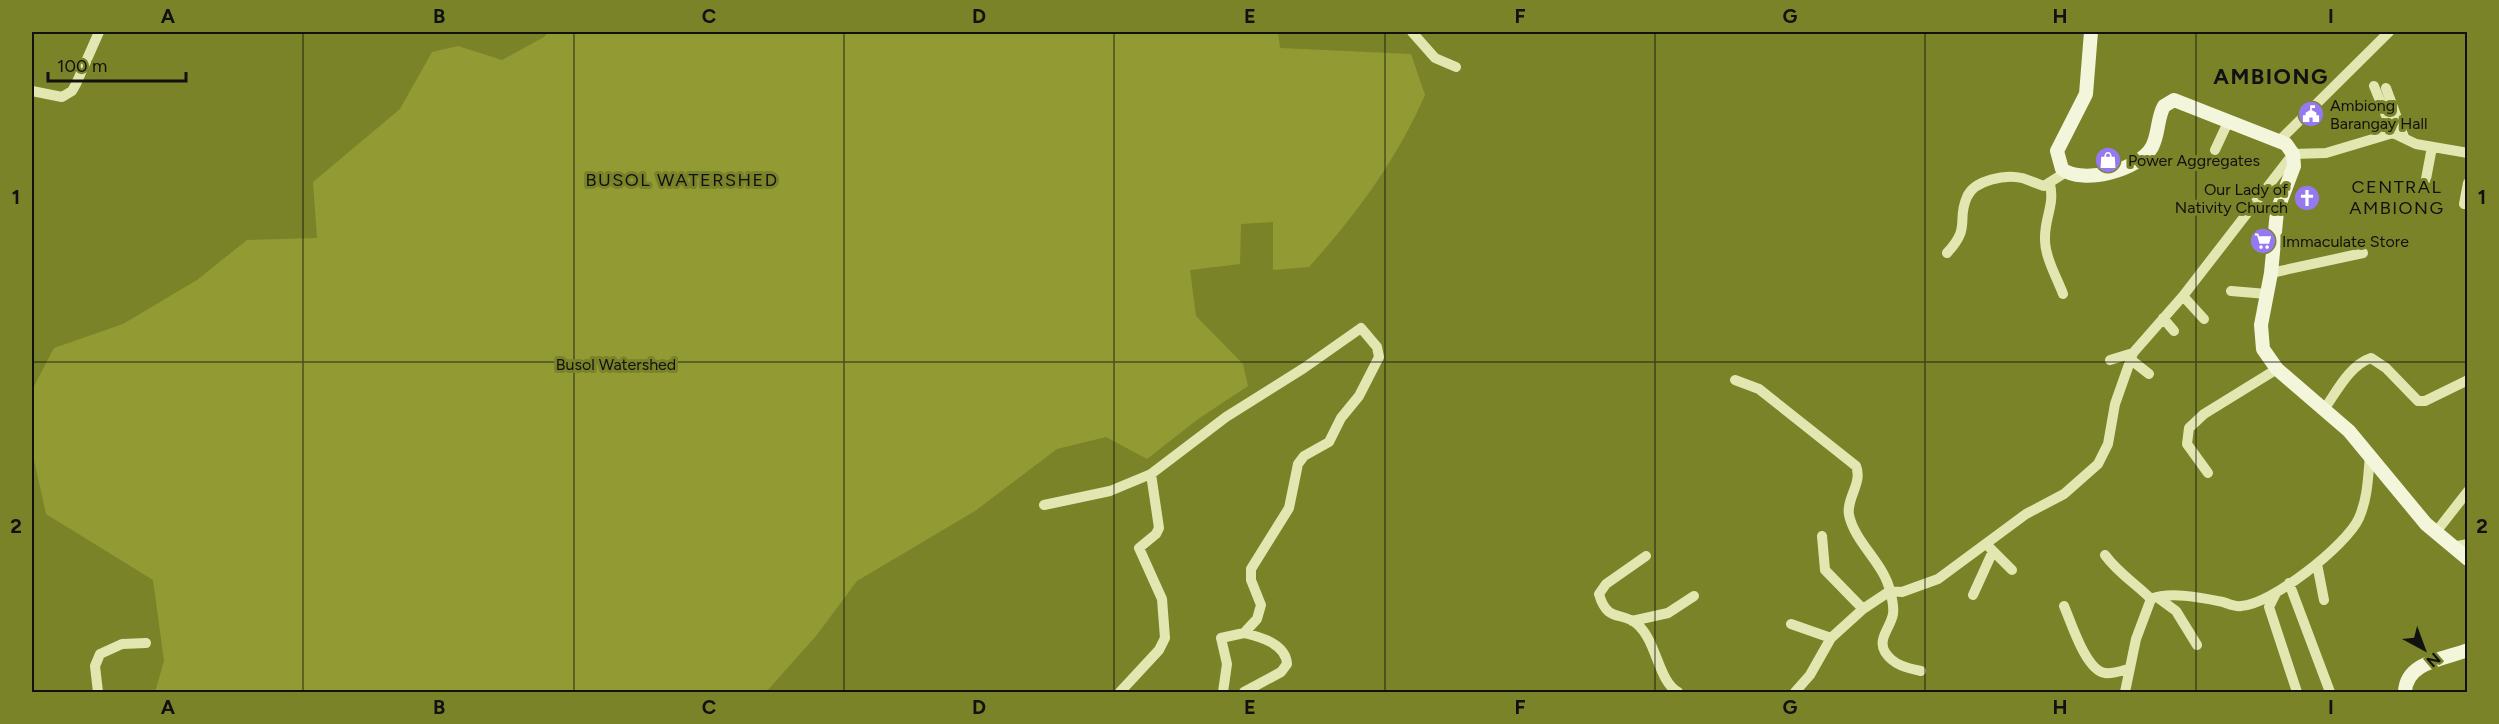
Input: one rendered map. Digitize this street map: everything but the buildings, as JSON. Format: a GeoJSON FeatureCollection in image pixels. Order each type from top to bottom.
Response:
{"type":"FeatureCollection","features":[{"type":"Feature","properties":{"kind":"main road"},"geometry":{"type":"LineString","coordinates":[[2091,32],[2086,94],[2057,151],[2060,165],[2066,172],[2083,176],[2103,173],[2137,162],[2152,146],[2161,111],[2169,101],[2181,101],[2280,140],[2294,154],[2294,166],[2277,211],[2271,273],[2260,339],[2266,357],[2277,369],[2325,408],[2370,455],[2436,532],[2468,559]]}},
{"type":"Feature","properties":{"kind":"main road"},"geometry":{"type":"LineString","coordinates":[[2405,693],[2405,682],[2412,672],[2468,650]]}},
{"type":"Feature","properties":{"kind":"street"},"geometry":{"type":"LineString","coordinates":[[32,91],[62,97],[68,94],[76,84],[94,38],[99,32]]}},
{"type":"Feature","properties":{"kind":"street"},"geometry":{"type":"LineString","coordinates":[[1412,32],[1435,58],[1455,67]]}},
{"type":"Feature","properties":{"kind":"street"},"geometry":{"type":"LineString","coordinates":[[2280,140],[2389,32]]}},
{"type":"Feature","properties":{"kind":"street"},"geometry":{"type":"LineString","coordinates":[[2374,86],[2393,133]]}},
{"type":"Feature","properties":{"kind":"street"},"geometry":{"type":"LineString","coordinates":[[2386,88],[2404,137]]}},
{"type":"Feature","properties":{"kind":"street"},"geometry":{"type":"LineString","coordinates":[[2215,150],[2229,120]]}},
{"type":"Feature","properties":{"kind":"street"},"geometry":{"type":"LineString","coordinates":[[1795,693],[1810,675],[1831,638],[1863,609],[1890,591],[1902,592],[1938,579],[1989,547],[2026,514],[2064,494],[2098,464],[2108,444],[2115,404],[2131,356],[2183,296],[2294,154],[2326,153],[2393,133],[2432,147],[2468,153]]}},
{"type":"Feature","properties":{"kind":"street"},"geometry":{"type":"LineString","coordinates":[[2426,179],[2432,147]]}},
{"type":"Feature","properties":{"kind":"street"},"geometry":{"type":"LineString","coordinates":[[1947,253],[1961,235],[1967,196],[1976,186],[1996,178],[2020,177],[2044,186],[2066,172]]}},
{"type":"Feature","properties":{"kind":"street"},"geometry":{"type":"LineString","coordinates":[[2464,204],[2468,183]]}},
{"type":"Feature","properties":{"kind":"street"},"geometry":{"type":"LineString","coordinates":[[2050,184],[2053,198],[2044,244],[2063,294]]}},
{"type":"Feature","properties":{"kind":"street"},"geometry":{"type":"LineString","coordinates":[[2271,273],[2363,253]]}},
{"type":"Feature","properties":{"kind":"street"},"geometry":{"type":"LineString","coordinates":[[2231,291],[2267,294]]}},
{"type":"Feature","properties":{"kind":"street"},"geometry":{"type":"LineString","coordinates":[[2183,296],[2204,320]]}},
{"type":"Feature","properties":{"kind":"street"},"geometry":{"type":"LineString","coordinates":[[2163,318],[2174,331]]}},
{"type":"Feature","properties":{"kind":"street"},"geometry":{"type":"LineString","coordinates":[[1044,505],[1110,491],[1151,474],[1226,417],[1312,363],[1356,330],[1365,329],[1377,346],[1379,357],[1329,442],[1304,456],[1298,464],[1289,508],[1251,569],[1251,580],[1261,605],[1257,619],[1244,633]]}},
{"type":"Feature","properties":{"kind":"street"},"geometry":{"type":"LineString","coordinates":[[2110,360],[2131,356]]}},
{"type":"Feature","properties":{"kind":"street"},"geometry":{"type":"LineString","coordinates":[[2131,356],[2149,374]]}},
{"type":"Feature","properties":{"kind":"street"},"geometry":{"type":"LineString","coordinates":[[2325,408],[2351,372],[2364,360],[2371,358],[2386,368],[2418,401],[2425,401],[2468,380]]}},
{"type":"Feature","properties":{"kind":"street"},"geometry":{"type":"LineString","coordinates":[[2208,473],[2187,444],[2185,438],[2189,428],[2230,397],[2277,369]]}},
{"type":"Feature","properties":{"kind":"street"},"geometry":{"type":"LineString","coordinates":[[1735,380],[1760,389],[1856,466],[1857,481],[1849,514],[1890,591],[1893,613],[1882,643],[1885,652],[1901,667],[1921,671]]}},
{"type":"Feature","properties":{"kind":"street"},"geometry":{"type":"LineString","coordinates":[[2154,598],[2194,598],[2238,607],[2253,605],[2289,583],[2337,547],[2358,520],[2369,483],[2370,455]]}},
{"type":"Feature","properties":{"kind":"street"},"geometry":{"type":"LineString","coordinates":[[1120,693],[1159,650],[1166,639],[1162,599],[1139,549],[1156,534],[1159,528],[1151,474]]}},
{"type":"Feature","properties":{"kind":"street"},"geometry":{"type":"LineString","coordinates":[[2436,532],[2468,491]]}},
{"type":"Feature","properties":{"kind":"street"},"geometry":{"type":"LineString","coordinates":[[1822,536],[1826,570],[1863,609]]}},
{"type":"Feature","properties":{"kind":"street"},"geometry":{"type":"LineString","coordinates":[[2452,546],[2468,544]]}},
{"type":"Feature","properties":{"kind":"street"},"geometry":{"type":"LineString","coordinates":[[1989,547],[2012,570]]}},
{"type":"Feature","properties":{"kind":"street"},"geometry":{"type":"LineString","coordinates":[[1973,595],[1989,547]]}},
{"type":"Feature","properties":{"kind":"street"},"geometry":{"type":"LineString","coordinates":[[2105,555],[2118,573],[2176,611],[2197,645]]}},
{"type":"Feature","properties":{"kind":"street"},"geometry":{"type":"LineString","coordinates":[[1646,556],[1606,584],[1599,594],[1604,606],[1614,617],[1632,621],[1668,613],[1694,596]]}},
{"type":"Feature","properties":{"kind":"street"},"geometry":{"type":"LineString","coordinates":[[2317,564],[2324,600]]}},
{"type":"Feature","properties":{"kind":"street"},"geometry":{"type":"LineString","coordinates":[[2289,583],[2330,693]]}},
{"type":"Feature","properties":{"kind":"street"},"geometry":{"type":"LineString","coordinates":[[2277,590],[2269,607],[2297,693]]}},
{"type":"Feature","properties":{"kind":"street"},"geometry":{"type":"LineString","coordinates":[[2125,693],[2128,669],[2144,613],[2154,598]]}},
{"type":"Feature","properties":{"kind":"street"},"geometry":{"type":"LineString","coordinates":[[2064,606],[2086,656],[2094,668],[2103,673],[2128,669]]}},
{"type":"Feature","properties":{"kind":"street"},"geometry":{"type":"LineString","coordinates":[[1632,621],[1651,644],[1670,685],[1678,693]]}},
{"type":"Feature","properties":{"kind":"street"},"geometry":{"type":"LineString","coordinates":[[1791,624],[1831,638]]}},
{"type":"Feature","properties":{"kind":"street"},"geometry":{"type":"LineString","coordinates":[[1223,693],[1227,664],[1221,638],[1244,633],[1264,638],[1276,646],[1285,655],[1287,664],[1281,672],[1244,693]]}},
{"type":"Feature","properties":{"kind":"street"},"geometry":{"type":"LineString","coordinates":[[98,693],[95,666],[100,654],[122,644],[146,643]]}},
{"type":"Feature","properties":{"kind":"green space","name":"Busol Watershed"},"geometry":{"type":"Polygon","coordinates":[[[548,32],[1278,32],[1280,48],[1411,54],[1425,95],[1402,142],[1374,186],[1309,267],[1273,270],[1273,222],[1241,224],[1240,264],[1190,270],[1196,316],[1243,364],[1248,386],[1198,419],[1147,459],[1106,437],[1057,449],[975,511],[857,581],[816,636],[766,692],[155,692],[164,661],[153,580],[46,514],[32,451],[32,390],[54,348],[123,324],[197,280],[247,240],[317,238],[313,182],[400,109],[432,52],[458,46],[502,60],[544,37],[548,32]]]}},
{"type":"Feature","properties":{"kind":"place","name":"Ambiong Barangay Hall"},"geometry":{"type":"Point","coordinates":[2311,114]}},
{"type":"Feature","properties":{"kind":"place","name":"Power Aggregates"},"geometry":{"type":"Point","coordinates":[2108,160]}},
{"type":"Feature","properties":{"kind":"place","name":"Our Lady of Nativity Church"},"geometry":{"type":"Point","coordinates":[2307,198]}},
{"type":"Feature","properties":{"kind":"place","name":"Immaculate Store"},"geometry":{"type":"Point","coordinates":[2263,241]}},
{"type":"Feature","properties":{"kind":"district","name":"AMBIONG"},"geometry":{"type":"Point","coordinates":[2271,76]}},
{"type":"Feature","properties":{"kind":"district","name":"BUSOL WATERSHED"},"geometry":{"type":"Point","coordinates":[682,180]}},
{"type":"Feature","properties":{"kind":"district","name":"CENTRAL AMBIONG"},"geometry":{"type":"Point","coordinates":[2397,198]}}]}
